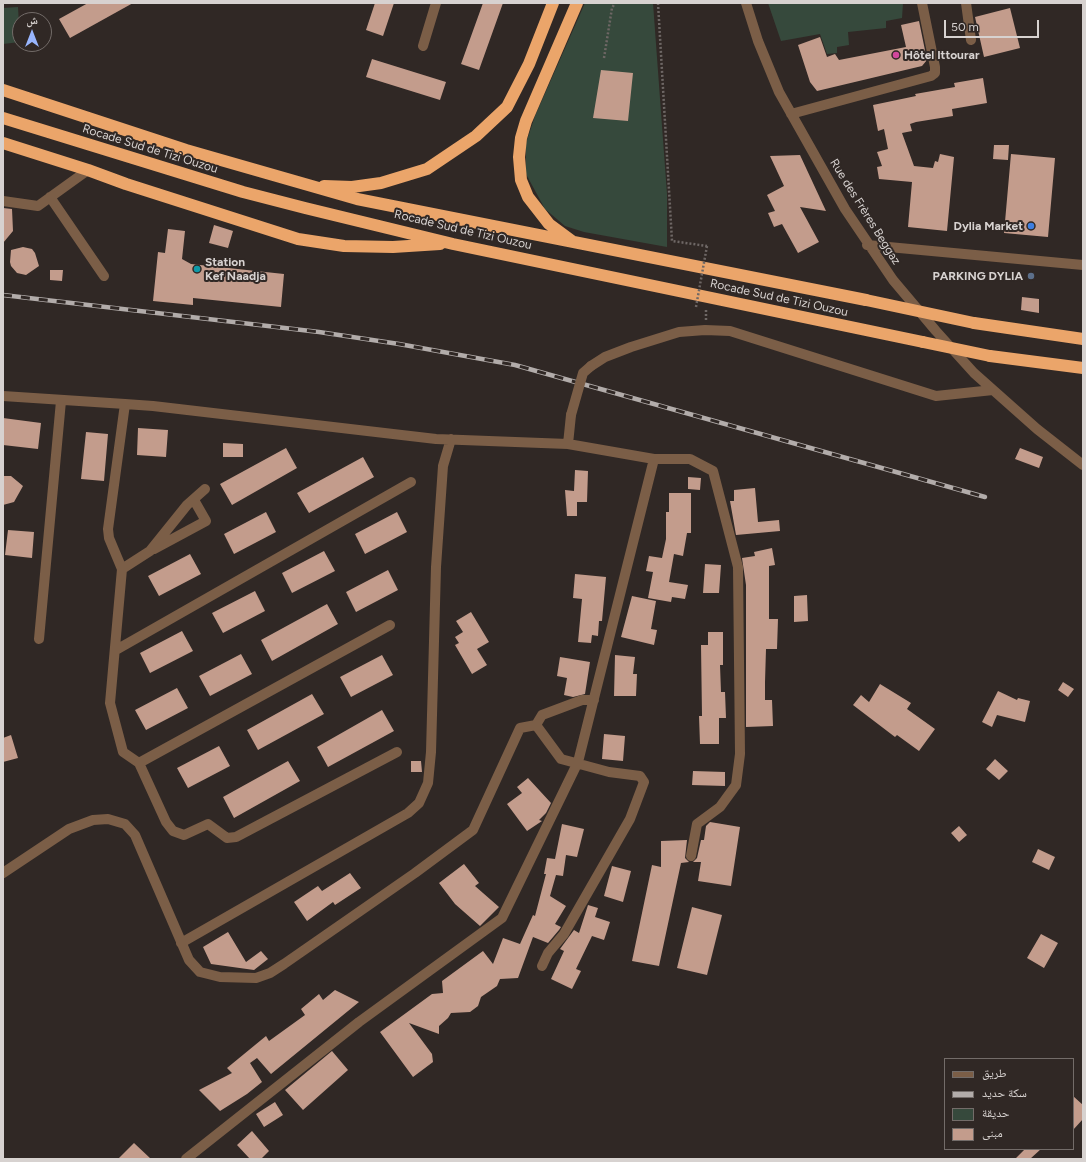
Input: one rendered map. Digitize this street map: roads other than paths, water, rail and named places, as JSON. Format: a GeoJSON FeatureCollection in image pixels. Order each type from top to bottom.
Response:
{"type":"FeatureCollection","features":[{"type":"Feature","properties":{"kind":"highway"},"geometry":{"type":"LineString","coordinates":[[302,185],[352,187],[381,183],[427,169],[476,136],[506,107],[529,64],[554,3]]}},
{"type":"Feature","properties":{"kind":"highway"},"geometry":{"type":"LineString","coordinates":[[575,243],[549,224],[528,197],[521,180],[519,158],[521,138],[526,121],[577,3]]}},
{"type":"Feature","properties":{"kind":"highway","name":"Rocade Sud de Tizi Ouzou"},"geometry":{"type":"LineString","coordinates":[[3,90],[186,150],[302,185],[364,201],[866,300],[974,323],[1083,339]]}},
{"type":"Feature","properties":{"kind":"highway","name":"Rocade Sud de Tizi Ouzou"},"geometry":{"type":"LineString","coordinates":[[3,118],[243,192],[453,244],[990,356],[1083,368]]}},
{"type":"Feature","properties":{"kind":"highway"},"geometry":{"type":"LineString","coordinates":[[3,143],[298,239],[344,246],[393,247],[453,244]]}},
{"type":"Feature","properties":{"kind":"street"},"geometry":{"type":"LineString","coordinates":[[423,46],[436,3]]}},
{"type":"Feature","properties":{"kind":"street","name":"Rue des Frères Beggaz"},"geometry":{"type":"LineString","coordinates":[[746,3],[758,41],[779,92],[867,245],[893,280],[974,373],[1037,429],[1083,465]]}},
{"type":"Feature","properties":{"kind":"street"},"geometry":{"type":"LineString","coordinates":[[791,114],[931,76],[935,73],[922,3]]}},
{"type":"Feature","properties":{"kind":"street"},"geometry":{"type":"LineString","coordinates":[[966,3],[971,40]]}},
{"type":"Feature","properties":{"kind":"street"},"geometry":{"type":"LineString","coordinates":[[3,201],[38,206],[88,170]]}},
{"type":"Feature","properties":{"kind":"street"},"geometry":{"type":"LineString","coordinates":[[50,197],[104,276]]}},
{"type":"Feature","properties":{"kind":"street"},"geometry":{"type":"LineString","coordinates":[[867,245],[1083,265]]}},
{"type":"Feature","properties":{"kind":"street"},"geometry":{"type":"LineString","coordinates":[[568,444],[571,415],[583,373],[605,357],[678,332],[706,330],[730,331],[936,396],[993,390]]}},
{"type":"Feature","properties":{"kind":"street"},"geometry":{"type":"LineString","coordinates":[[3,396],[153,406],[451,440],[568,444],[654,459],[690,459],[713,471],[738,567],[740,754],[736,785],[720,807],[697,824],[691,856]]}},
{"type":"Feature","properties":{"kind":"street"},"geometry":{"type":"LineString","coordinates":[[39,638],[61,401]]}},
{"type":"Feature","properties":{"kind":"street"},"geometry":{"type":"LineString","coordinates":[[125,404],[108,529],[109,538],[122,569],[116,650],[110,703],[123,752],[139,763],[166,822],[173,831],[184,835],[208,824],[227,838],[236,837],[397,752]]}},
{"type":"Feature","properties":{"kind":"street"},"geometry":{"type":"LineString","coordinates":[[181,943],[408,813],[419,803],[428,783],[431,752],[436,567],[443,466],[451,440]]}},
{"type":"Feature","properties":{"kind":"street"},"geometry":{"type":"LineString","coordinates":[[186,1159],[359,1022],[502,918],[578,762],[654,459]]}},
{"type":"Feature","properties":{"kind":"street"},"geometry":{"type":"LineString","coordinates":[[116,650],[411,482]]}},
{"type":"Feature","properties":{"kind":"street"},"geometry":{"type":"LineString","coordinates":[[150,551],[194,500],[206,489]]}},
{"type":"Feature","properties":{"kind":"street"},"geometry":{"type":"LineString","coordinates":[[122,569],[150,551],[206,521],[194,500]]}},
{"type":"Feature","properties":{"kind":"street"},"geometry":{"type":"LineString","coordinates":[[139,763],[390,625]]}},
{"type":"Feature","properties":{"kind":"street"},"geometry":{"type":"LineString","coordinates":[[3,873],[75,827],[93,820],[108,819],[125,824],[135,835],[188,960],[200,972],[238,979],[256,978],[270,973],[415,873],[473,830],[520,728],[536,725],[542,715],[582,700],[594,700]]}},
{"type":"Feature","properties":{"kind":"street"},"geometry":{"type":"LineString","coordinates":[[536,725],[561,759],[578,762],[609,772],[640,776],[644,782],[630,819],[564,934],[548,952],[542,966]]}},
{"type":"Feature","properties":{"kind":"railway"},"geometry":{"type":"LineString","coordinates":[[3,295],[319,332],[399,344],[515,365],[985,497]]}},
{"type":"Feature","properties":{"kind":"place","name":"Hôtel Ittourar"},"geometry":{"type":"Point","coordinates":[896,55]}},
{"type":"Feature","properties":{"kind":"place","name":"Dylia Market"},"geometry":{"type":"Point","coordinates":[1031,226]}},
{"type":"Feature","properties":{"kind":"place","name":"Station Kef Naadja"},"geometry":{"type":"Point","coordinates":[197,269]}},
{"type":"Feature","properties":{"kind":"place","name":"PARKING DYLIA"},"geometry":{"type":"Point","coordinates":[1031,276]}}]}
